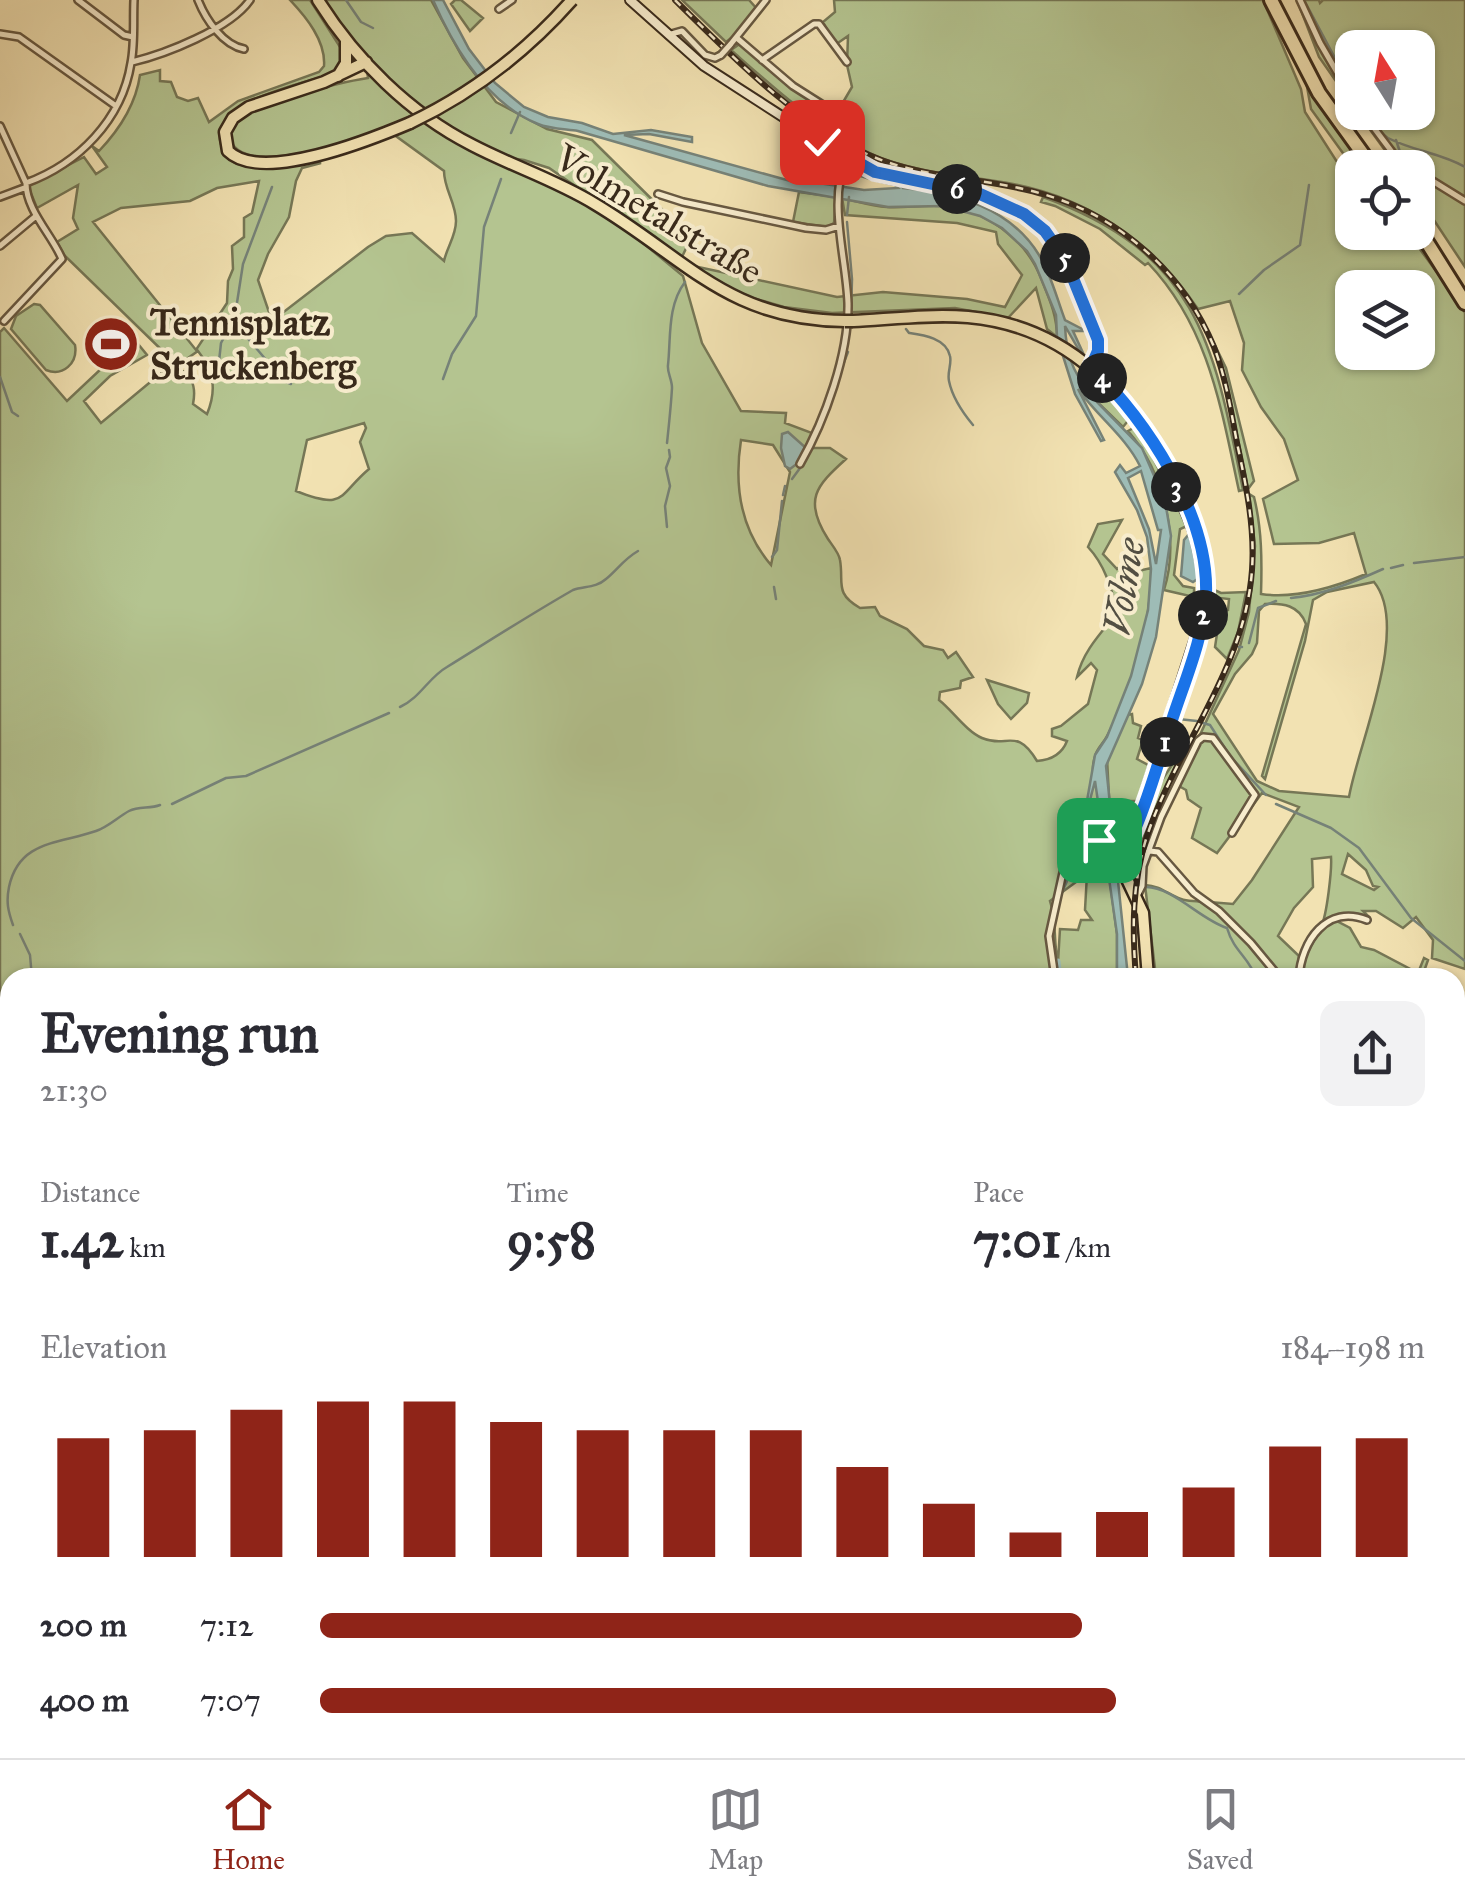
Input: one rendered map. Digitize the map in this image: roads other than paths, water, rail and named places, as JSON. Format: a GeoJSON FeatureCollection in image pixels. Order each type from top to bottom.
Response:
{"type":"FeatureCollection","features":[{"type":"Feature","properties":{"kind":"highway"},"geometry":{"type":"LineString","coordinates":[[1271,0],[1320,93],[1362,150]]}},
{"type":"Feature","properties":{"kind":"highway"},"geometry":{"type":"LineString","coordinates":[[1279,0],[1299,52],[1363,150]]}},
{"type":"Feature","properties":{"kind":"highway"},"geometry":{"type":"LineString","coordinates":[[1435,247],[1465,295]]}},
{"type":"Feature","properties":{"kind":"highway"},"geometry":{"type":"LineString","coordinates":[[1432,250],[1465,303]]}},
{"type":"Feature","properties":{"kind":"main road","name":"Volmetalstraße"},"geometry":{"type":"LineString","coordinates":[[318,0],[369,66],[402,98],[445,130],[579,194],[717,289],[744,303],[779,314],[849,321],[940,316],[982,319],[1024,329],[1088,364],[1125,401],[1153,442],[1194,526],[1205,567],[1205,606],[1196,646],[1132,836]]}},
{"type":"Feature","properties":{"kind":"main road"},"geometry":{"type":"LineString","coordinates":[[369,66],[240,112],[225,132],[228,150],[248,162],[296,158],[338,150],[410,124],[480,84],[518,54],[572,0]]}},
{"type":"Feature","properties":{"kind":"main road"},"geometry":{"type":"LineString","coordinates":[[336,77],[346,63],[346,39]]}},
{"type":"Feature","properties":{"kind":"main road"},"geometry":{"type":"LineString","coordinates":[[324,82],[369,66]]}},
{"type":"Feature","properties":{"kind":"main road"},"geometry":{"type":"LineString","coordinates":[[1132,836],[1124,868],[1143,913],[1147,968]]}},
{"type":"Feature","properties":{"kind":"street"},"geometry":{"type":"LineString","coordinates":[[78,0],[124,35],[133,37]]}},
{"type":"Feature","properties":{"kind":"street"},"geometry":{"type":"LineString","coordinates":[[0,197],[79,153],[94,139],[116,106],[132,62],[134,0]]}},
{"type":"Feature","properties":{"kind":"street"},"geometry":{"type":"LineString","coordinates":[[198,0],[214,27],[234,47],[244,49]]}},
{"type":"Feature","properties":{"kind":"street"},"geometry":{"type":"LineString","coordinates":[[132,62],[166,52],[214,27],[250,0]]}},
{"type":"Feature","properties":{"kind":"street"},"geometry":{"type":"LineString","coordinates":[[499,10],[512,0]]}},
{"type":"Feature","properties":{"kind":"street"},"geometry":{"type":"LineString","coordinates":[[630,0],[704,66],[844,163],[980,194],[1024,214],[1045,231],[1066,261],[1095,335],[1088,364]]}},
{"type":"Feature","properties":{"kind":"street"},"geometry":{"type":"LineString","coordinates":[[668,35],[682,31],[705,55],[721,55],[766,0]]}},
{"type":"Feature","properties":{"kind":"street"},"geometry":{"type":"LineString","coordinates":[[1300,0],[1335,69]]}},
{"type":"Feature","properties":{"kind":"street"},"geometry":{"type":"LineString","coordinates":[[762,60],[819,24],[847,62]]}},
{"type":"Feature","properties":{"kind":"street"},"geometry":{"type":"LineString","coordinates":[[0,34],[19,38],[116,106]]}},
{"type":"Feature","properties":{"kind":"street"},"geometry":{"type":"LineString","coordinates":[[738,38],[793,86],[834,112]]}},
{"type":"Feature","properties":{"kind":"street"},"geometry":{"type":"LineString","coordinates":[[0,126],[3,143],[36,215],[62,259],[4,321]]}},
{"type":"Feature","properties":{"kind":"street"},"geometry":{"type":"LineString","coordinates":[[800,464],[845,348],[848,299],[839,226],[844,163]]}},
{"type":"Feature","properties":{"kind":"street"},"geometry":{"type":"LineString","coordinates":[[1435,182],[1465,201]]}},
{"type":"Feature","properties":{"kind":"street"},"geometry":{"type":"LineString","coordinates":[[658,194],[806,228],[826,230],[839,226]]}},
{"type":"Feature","properties":{"kind":"street"},"geometry":{"type":"LineString","coordinates":[[0,246],[36,215]]}},
{"type":"Feature","properties":{"kind":"street"},"geometry":{"type":"LineString","coordinates":[[1137,896],[1143,866],[1174,787],[1203,736],[1212,738],[1255,795],[1232,833]]}},
{"type":"Feature","properties":{"kind":"street"},"geometry":{"type":"LineString","coordinates":[[1053,968],[1049,941],[1061,876],[1072,862],[1084,858],[1090,842],[1132,836]]}},
{"type":"Feature","properties":{"kind":"street"},"geometry":{"type":"LineString","coordinates":[[1150,851],[1158,852],[1252,943],[1272,968]]}},
{"type":"Feature","properties":{"kind":"street"},"geometry":{"type":"LineString","coordinates":[[1300,968],[1307,942],[1322,925],[1343,915],[1367,920]]}},
{"type":"Feature","properties":{"kind":"water"},"geometry":{"type":"Polygon","coordinates":[[[433,0],[443,0],[469,49],[495,83],[524,107],[613,134],[651,130],[692,137],[692,142],[649,134],[624,135],[794,182],[864,190],[898,188],[834,166],[814,152],[808,144],[811,142],[841,162],[900,183],[903,188],[980,205],[1013,225],[1039,255],[1065,320],[1086,331],[1073,331],[1083,353],[1091,396],[1142,448],[1165,501],[1171,536],[1156,637],[1142,684],[1106,766],[1127,968],[1117,968],[1117,934],[1095,781],[1071,872],[1060,897],[1084,818],[1095,755],[1107,737],[1131,676],[1148,610],[1151,569],[1147,537],[1115,472],[1120,465],[1126,473],[1140,466],[1127,445],[1078,389],[1104,440],[1101,441],[1075,394],[1057,337],[1056,315],[1027,251],[1002,228],[980,216],[943,206],[888,207],[768,186],[578,131],[538,124],[503,103],[462,55],[433,0]],[[1065,326],[1070,359],[1086,386],[1080,352],[1065,326]],[[1141,471],[1128,478],[1149,529],[1156,564],[1158,530],[1141,471]]]}},
{"type":"Feature","properties":{"kind":"water"},"geometry":{"type":"Polygon","coordinates":[[[788,432],[806,448],[790,469],[785,466],[781,448],[782,434],[788,432]]]}},
{"type":"Feature","properties":{"kind":"water"},"geometry":{"type":"Polygon","coordinates":[[[1189,534],[1199,578],[1193,582],[1181,576],[1184,540],[1189,534]]]}},
{"type":"Feature","properties":{"kind":"waterway"},"geometry":{"type":"LineString","coordinates":[[346,0],[361,22],[373,28]]}},
{"type":"Feature","properties":{"kind":"waterway"},"geometry":{"type":"LineString","coordinates":[[1304,0],[1335,58]]}},
{"type":"Feature","properties":{"kind":"waterway"},"geometry":{"type":"LineString","coordinates":[[511,133],[520,112]]}},
{"type":"Feature","properties":{"kind":"waterway"},"geometry":{"type":"LineString","coordinates":[[1379,130],[1388,138],[1465,167]]}},
{"type":"Feature","properties":{"kind":"waterway"},"geometry":{"type":"LineString","coordinates":[[1396,140],[1399,150]]}},
{"type":"Feature","properties":{"kind":"waterway"},"geometry":{"type":"LineString","coordinates":[[443,379],[452,354],[476,316],[484,227],[501,179]]}},
{"type":"Feature","properties":{"kind":"waterway"},"geometry":{"type":"LineString","coordinates":[[1239,294],[1264,270],[1300,245],[1309,185]]}},
{"type":"Feature","properties":{"kind":"waterway"},"geometry":{"type":"LineString","coordinates":[[272,187],[243,264],[234,322],[284,381],[291,384]]}},
{"type":"Feature","properties":{"kind":"waterway"},"geometry":{"type":"LineString","coordinates":[[847,215],[849,197]]}},
{"type":"Feature","properties":{"kind":"waterway"},"geometry":{"type":"LineString","coordinates":[[847,222],[851,316]]}},
{"type":"Feature","properties":{"kind":"waterway"},"geometry":{"type":"LineString","coordinates":[[667,443],[672,388],[668,368],[671,322],[675,301],[685,282]]}},
{"type":"Feature","properties":{"kind":"waterway"},"geometry":{"type":"LineString","coordinates":[[217,380],[221,343],[233,321]]}},
{"type":"Feature","properties":{"kind":"waterway"},"geometry":{"type":"LineString","coordinates":[[906,329],[939,341],[948,350],[950,387],[973,425]]}},
{"type":"Feature","properties":{"kind":"waterway"},"geometry":{"type":"LineString","coordinates":[[839,375],[848,352]]}},
{"type":"Feature","properties":{"kind":"waterway"},"geometry":{"type":"LineString","coordinates":[[0,377],[12,412],[18,416]]}},
{"type":"Feature","properties":{"kind":"waterway"},"geometry":{"type":"LineString","coordinates":[[667,527],[669,450]]}},
{"type":"Feature","properties":{"kind":"waterway"},"geometry":{"type":"LineString","coordinates":[[792,479],[803,464]]}},
{"type":"Feature","properties":{"kind":"waterway"},"geometry":{"type":"LineString","coordinates":[[783,495],[785,486]]}},
{"type":"Feature","properties":{"kind":"waterway"},"geometry":{"type":"LineString","coordinates":[[772,557],[777,550],[782,501]]}},
{"type":"Feature","properties":{"kind":"waterway"},"geometry":{"type":"LineString","coordinates":[[400,707],[447,667],[573,590],[602,582],[638,551]]}},
{"type":"Feature","properties":{"kind":"waterway"},"geometry":{"type":"LineString","coordinates":[[1414,563],[1465,557]]}},
{"type":"Feature","properties":{"kind":"waterway"},"geometry":{"type":"LineString","coordinates":[[1391,568],[1403,565]]}},
{"type":"Feature","properties":{"kind":"waterway"},"geometry":{"type":"LineString","coordinates":[[1291,598],[1327,591],[1383,569]]}},
{"type":"Feature","properties":{"kind":"waterway"},"geometry":{"type":"LineString","coordinates":[[774,587],[776,599]]}},
{"type":"Feature","properties":{"kind":"waterway"},"geometry":{"type":"LineString","coordinates":[[1249,643],[1258,608],[1276,601]]}},
{"type":"Feature","properties":{"kind":"waterway"},"geometry":{"type":"LineString","coordinates":[[172,804],[226,778],[246,776],[389,713]]}},
{"type":"Feature","properties":{"kind":"waterway"},"geometry":{"type":"LineString","coordinates":[[1178,719],[1197,721]]}},
{"type":"Feature","properties":{"kind":"waterway"},"geometry":{"type":"LineString","coordinates":[[1203,723],[1210,725],[1230,756],[1266,795]]}},
{"type":"Feature","properties":{"kind":"waterway"},"geometry":{"type":"LineString","coordinates":[[1276,804],[1331,828],[1359,848],[1411,918],[1465,961]]}},
{"type":"Feature","properties":{"kind":"waterway"},"geometry":{"type":"LineString","coordinates":[[13,925],[9,887],[14,872],[31,852],[100,829],[133,809],[160,805]]}},
{"type":"Feature","properties":{"kind":"waterway"},"geometry":{"type":"LineString","coordinates":[[1146,887],[1166,892],[1227,928],[1251,968]]}},
{"type":"Feature","properties":{"kind":"waterway"},"geometry":{"type":"LineString","coordinates":[[20,934],[31,968]]}},
{"type":"Feature","properties":{"kind":"waterway"},"geometry":{"type":"LineString","coordinates":[[1058,961],[1059,968]]}},
{"type":"Feature","properties":{"kind":"railway"},"geometry":{"type":"LineString","coordinates":[[675,0],[766,86],[842,141],[912,169],[1046,195],[1074,205],[1125,234],[1168,273],[1201,320],[1214,347],[1228,395],[1246,490],[1252,570],[1247,606],[1224,673],[1147,836],[1134,906],[1135,968]]}},
{"type":"Feature","properties":{"kind":"place","name":"Tennisplatz Struckenberg"},"geometry":{"type":"Point","coordinates":[111,344]}},
{"type":"Feature","properties":{"kind":"water label","name":"Volme"},"geometry":{"type":"Point","coordinates":[1123,587]}}]}
